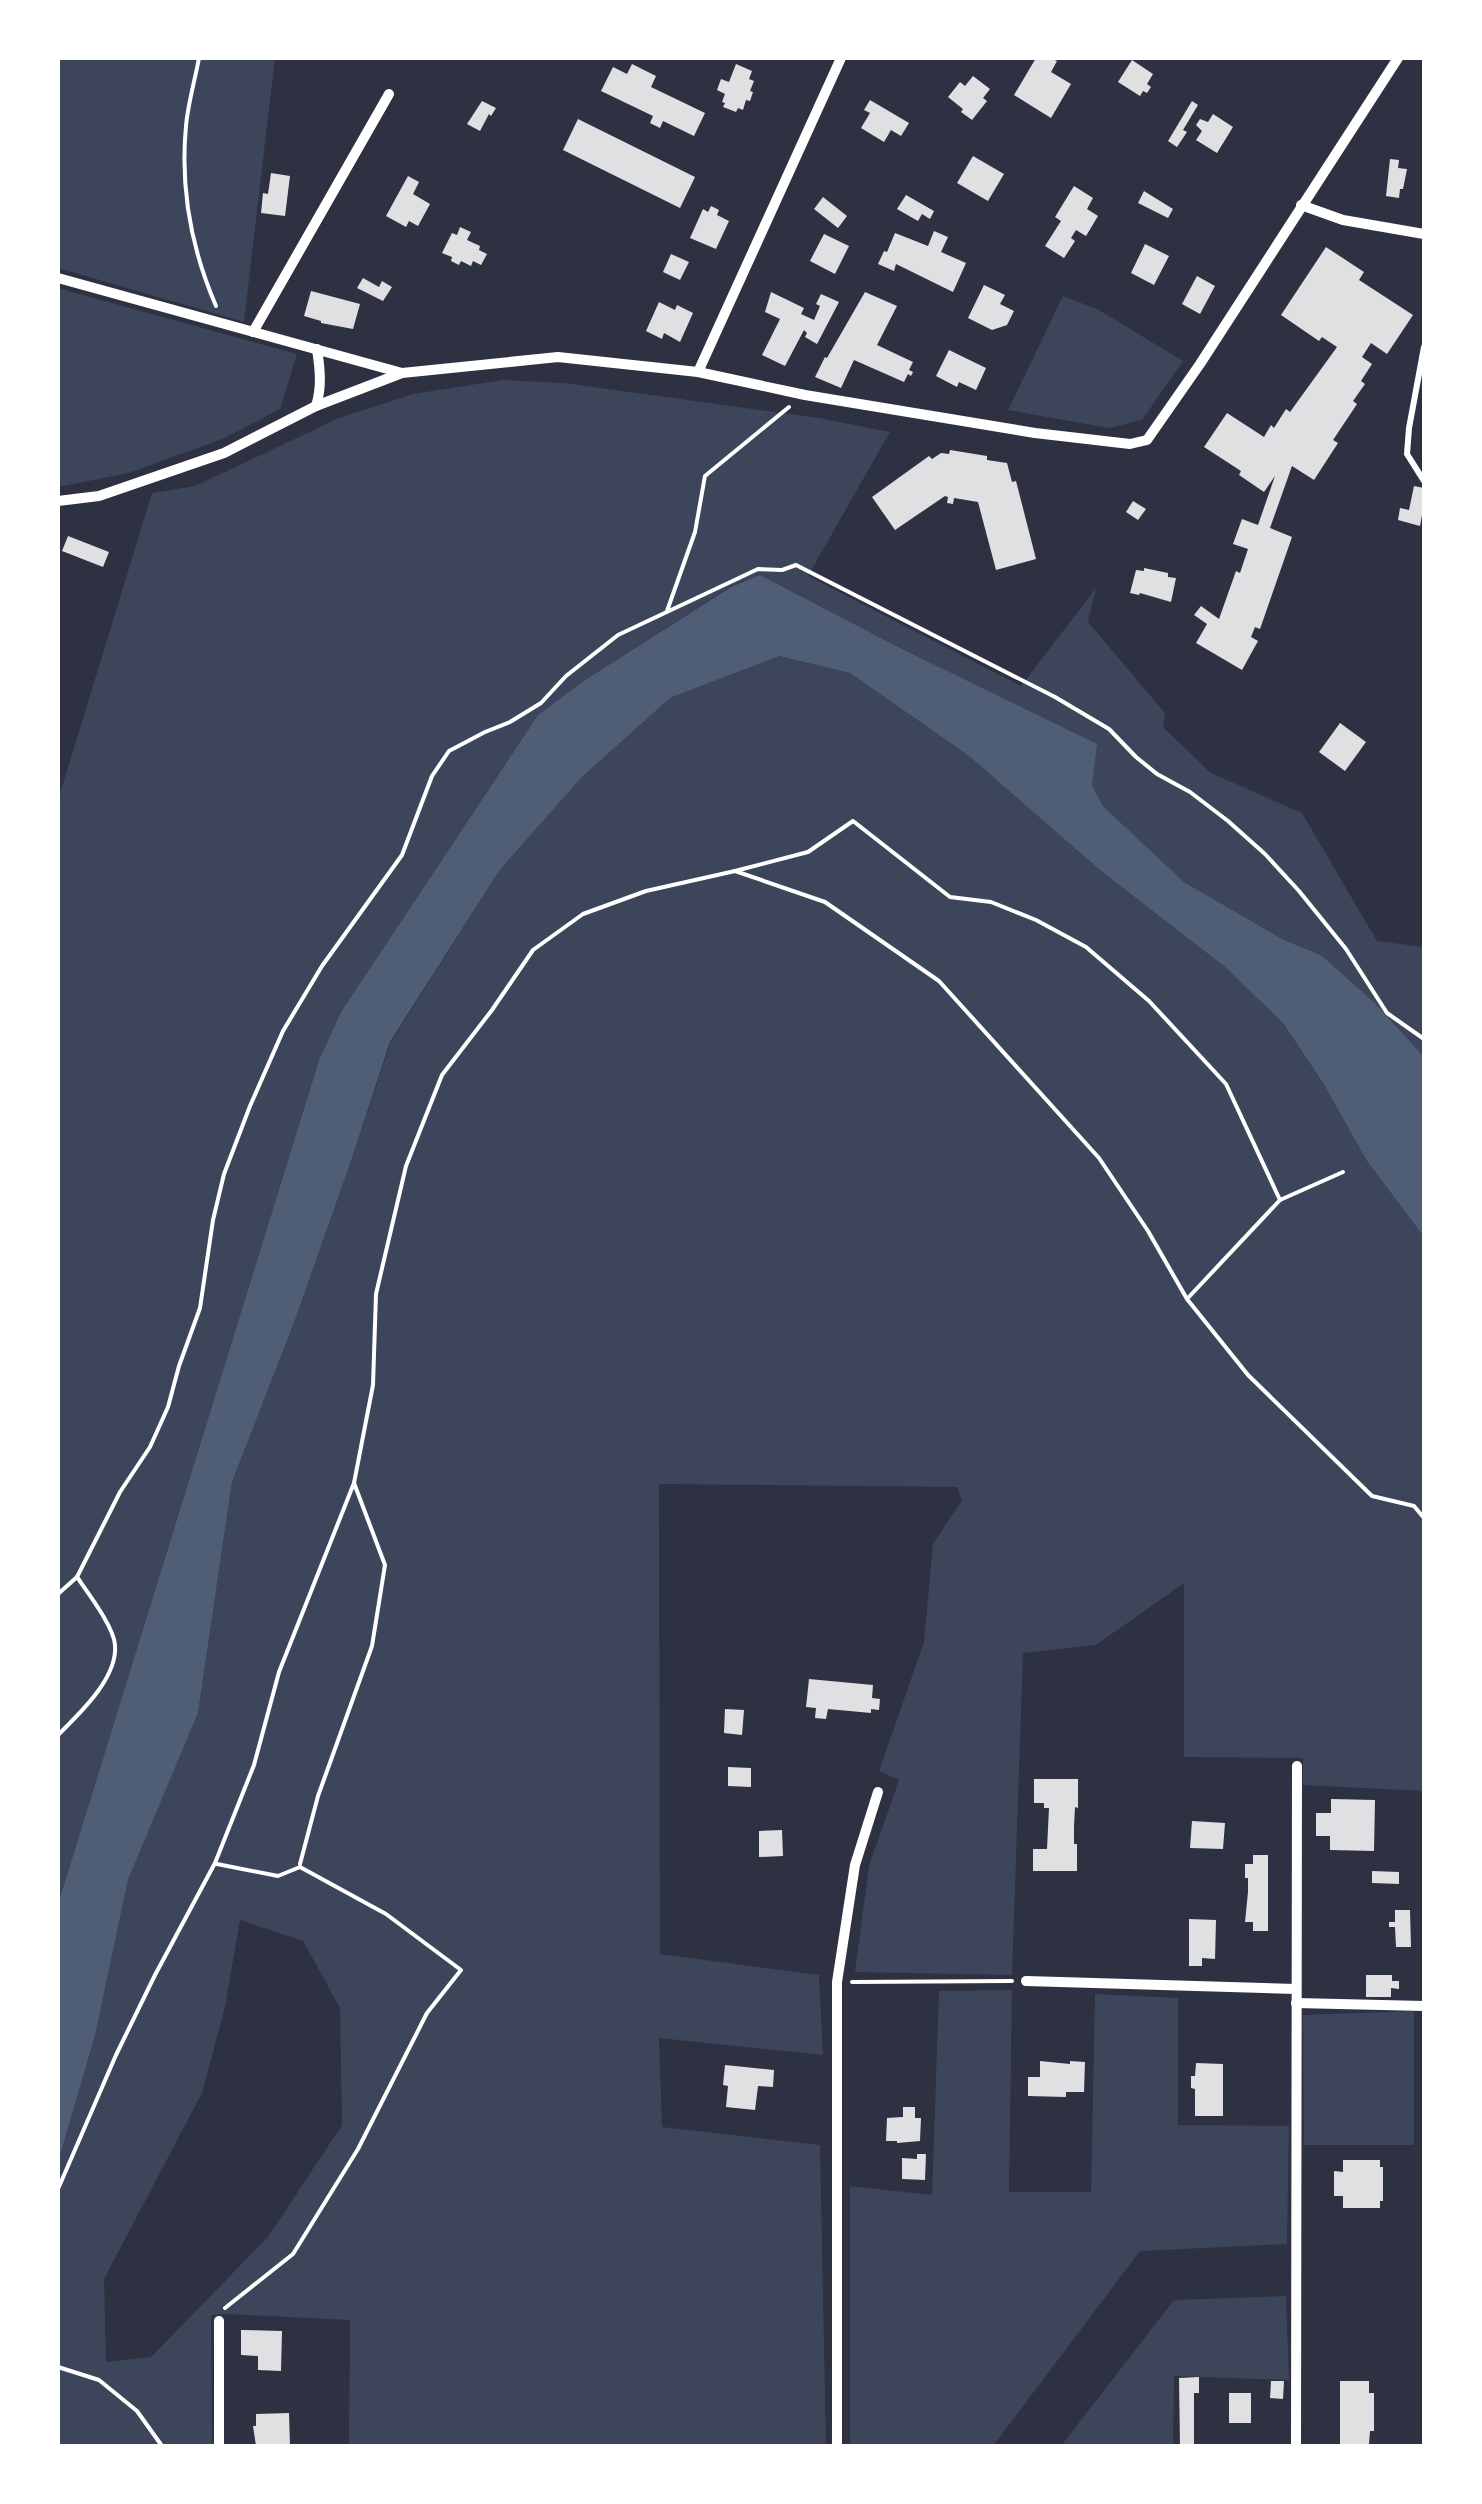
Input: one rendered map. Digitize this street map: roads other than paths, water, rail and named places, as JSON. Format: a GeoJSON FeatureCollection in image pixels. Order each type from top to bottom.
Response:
{"type":"FeatureCollection","features":[{"type":"Feature","properties":{"kind":"street"},"geometry":{"type":"LineString","coordinates":[[698,372],[841,58]]}},
{"type":"Feature","properties":{"kind":"street"},"geometry":{"type":"LineString","coordinates":[[58,501],[99,496],[171,473],[224,453],[316,406],[402,373],[558,356],[698,372],[804,395],[1104,442],[1130,444],[1147,440],[1398,58]]}},
{"type":"Feature","properties":{"kind":"street"},"geometry":{"type":"LineString","coordinates":[[252,332],[390,94]]}},
{"type":"Feature","properties":{"kind":"street"},"geometry":{"type":"LineString","coordinates":[[1302,205],[1342,220],[1424,234]]}},
{"type":"Feature","properties":{"kind":"street"},"geometry":{"type":"LineString","coordinates":[[58,278],[402,373]]}},
{"type":"Feature","properties":{"kind":"street"},"geometry":{"type":"LineString","coordinates":[[316,406],[320,372],[317,350]]}},
{"type":"Feature","properties":{"kind":"street"},"geometry":{"type":"LineString","coordinates":[[1296,2446],[1297,1766]]}},
{"type":"Feature","properties":{"kind":"street"},"geometry":{"type":"LineString","coordinates":[[836,2446],[837,1982],[855,1866],[878,1792]]}},
{"type":"Feature","properties":{"kind":"street"},"geometry":{"type":"LineString","coordinates":[[1026,1981],[1296,1989]]}},
{"type":"Feature","properties":{"kind":"street"},"geometry":{"type":"LineString","coordinates":[[1296,2003],[1424,2006]]}},
{"type":"Feature","properties":{"kind":"street"},"geometry":{"type":"LineString","coordinates":[[219,2321],[219,2446]]}},
{"type":"Feature","properties":{"kind":"lane"},"geometry":{"type":"LineString","coordinates":[[1424,347],[1407,454],[1424,481]]}}]}
